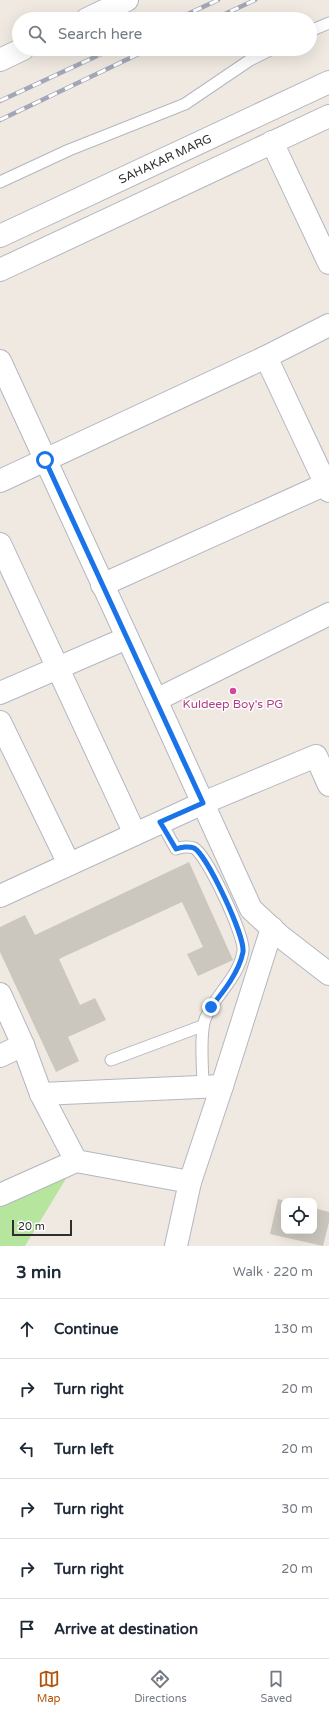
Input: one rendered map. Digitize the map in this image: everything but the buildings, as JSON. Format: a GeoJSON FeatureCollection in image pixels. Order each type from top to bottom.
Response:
{"type":"FeatureCollection","features":[{"type":"Feature","properties":{"kind":"street"},"geometry":{"type":"LineString","coordinates":[[102,12],[127,0]]}},
{"type":"Feature","properties":{"kind":"street"},"geometry":{"type":"LineString","coordinates":[[0,60],[12,54]]}},
{"type":"Feature","properties":{"kind":"street","name":"SAHAKAR MARG"},"geometry":{"type":"LineString","coordinates":[[0,236],[329,82]]}},
{"type":"Feature","properties":{"kind":"street"},"geometry":{"type":"LineString","coordinates":[[0,270],[329,116]]}},
{"type":"Feature","properties":{"kind":"street"},"geometry":{"type":"LineString","coordinates":[[272,142],[329,263]]}},
{"type":"Feature","properties":{"kind":"street"},"geometry":{"type":"LineString","coordinates":[[0,482],[328,327]]}},
{"type":"Feature","properties":{"kind":"street"},"geometry":{"type":"LineString","coordinates":[[102,585],[328,487],[266,357]]}},
{"type":"Feature","properties":{"kind":"street"},"geometry":{"type":"LineString","coordinates":[[0,361],[251,909],[329,974]]}},
{"type":"Feature","properties":{"kind":"street"},"geometry":{"type":"LineString","coordinates":[[0,544],[134,834]]}},
{"type":"Feature","properties":{"kind":"street"},"geometry":{"type":"LineString","coordinates":[[156,700],[329,614]]}},
{"type":"Feature","properties":{"kind":"street"},"geometry":{"type":"LineString","coordinates":[[0,694],[127,638]]}},
{"type":"Feature","properties":{"kind":"street"},"geometry":{"type":"LineString","coordinates":[[0,722],[69,864]]}},
{"type":"Feature","properties":{"kind":"street"},"geometry":{"type":"LineString","coordinates":[[0,896],[160,822],[323,753],[329,785]]}},
{"type":"Feature","properties":{"kind":"street"},"geometry":{"type":"LineString","coordinates":[[176,1246],[213,1086],[272,928]]}},
{"type":"Feature","properties":{"kind":"street"},"geometry":{"type":"LineString","coordinates":[[0,994],[23,1045],[42,1094],[76,1162]]}},
{"type":"Feature","properties":{"kind":"street"},"geometry":{"type":"LineString","coordinates":[[0,1056],[23,1045]]}},
{"type":"Feature","properties":{"kind":"street"},"geometry":{"type":"LineString","coordinates":[[42,1094],[213,1086]]}},
{"type":"Feature","properties":{"kind":"street"},"geometry":{"type":"LineString","coordinates":[[2,1188],[76,1162],[190,1182]]}},
{"type":"Feature","properties":{"kind":"lane"},"geometry":{"type":"LineString","coordinates":[[317,28],[329,22]]}},
{"type":"Feature","properties":{"kind":"lane"},"geometry":{"type":"LineString","coordinates":[[0,182],[69,150],[185,104],[258,56]]}},
{"type":"Feature","properties":{"kind":"lane"},"geometry":{"type":"LineString","coordinates":[[160,822],[176,849],[183,847],[194,848],[204,858],[234,918],[242,942],[243,950],[240,965],[211,1007],[202,1026],[213,1086]]}},
{"type":"Feature","properties":{"kind":"lane"},"geometry":{"type":"LineString","coordinates":[[111,1060],[202,1026]]}},
{"type":"Feature","properties":{"kind":"green space"},"geometry":{"type":"Polygon","coordinates":[[[73,1167],[25,1246],[0,1246],[0,1200],[73,1167]]]}},
{"type":"Feature","properties":{"kind":"railway"},"geometry":{"type":"LineString","coordinates":[[192,12],[218,0]]}},
{"type":"Feature","properties":{"kind":"railway"},"geometry":{"type":"LineString","coordinates":[[229,12],[255,0]]}},
{"type":"Feature","properties":{"kind":"railway"},"geometry":{"type":"LineString","coordinates":[[0,101],[97,56]]}},
{"type":"Feature","properties":{"kind":"railway"},"geometry":{"type":"LineString","coordinates":[[0,120],[134,56]]}},
{"type":"Feature","properties":{"kind":"place","name":"Kuldeep Boy's PG"},"geometry":{"type":"Point","coordinates":[233,691]}},
{"type":"Feature","properties":{"kind":"route"},"geometry":{"type":"LineString","coordinates":[[45,460],[203,803],[160,822],[172,845],[176,849],[183,847],[194,848],[204,858],[234,918],[242,942],[243,950],[240,965],[211,1007]]}}]}
